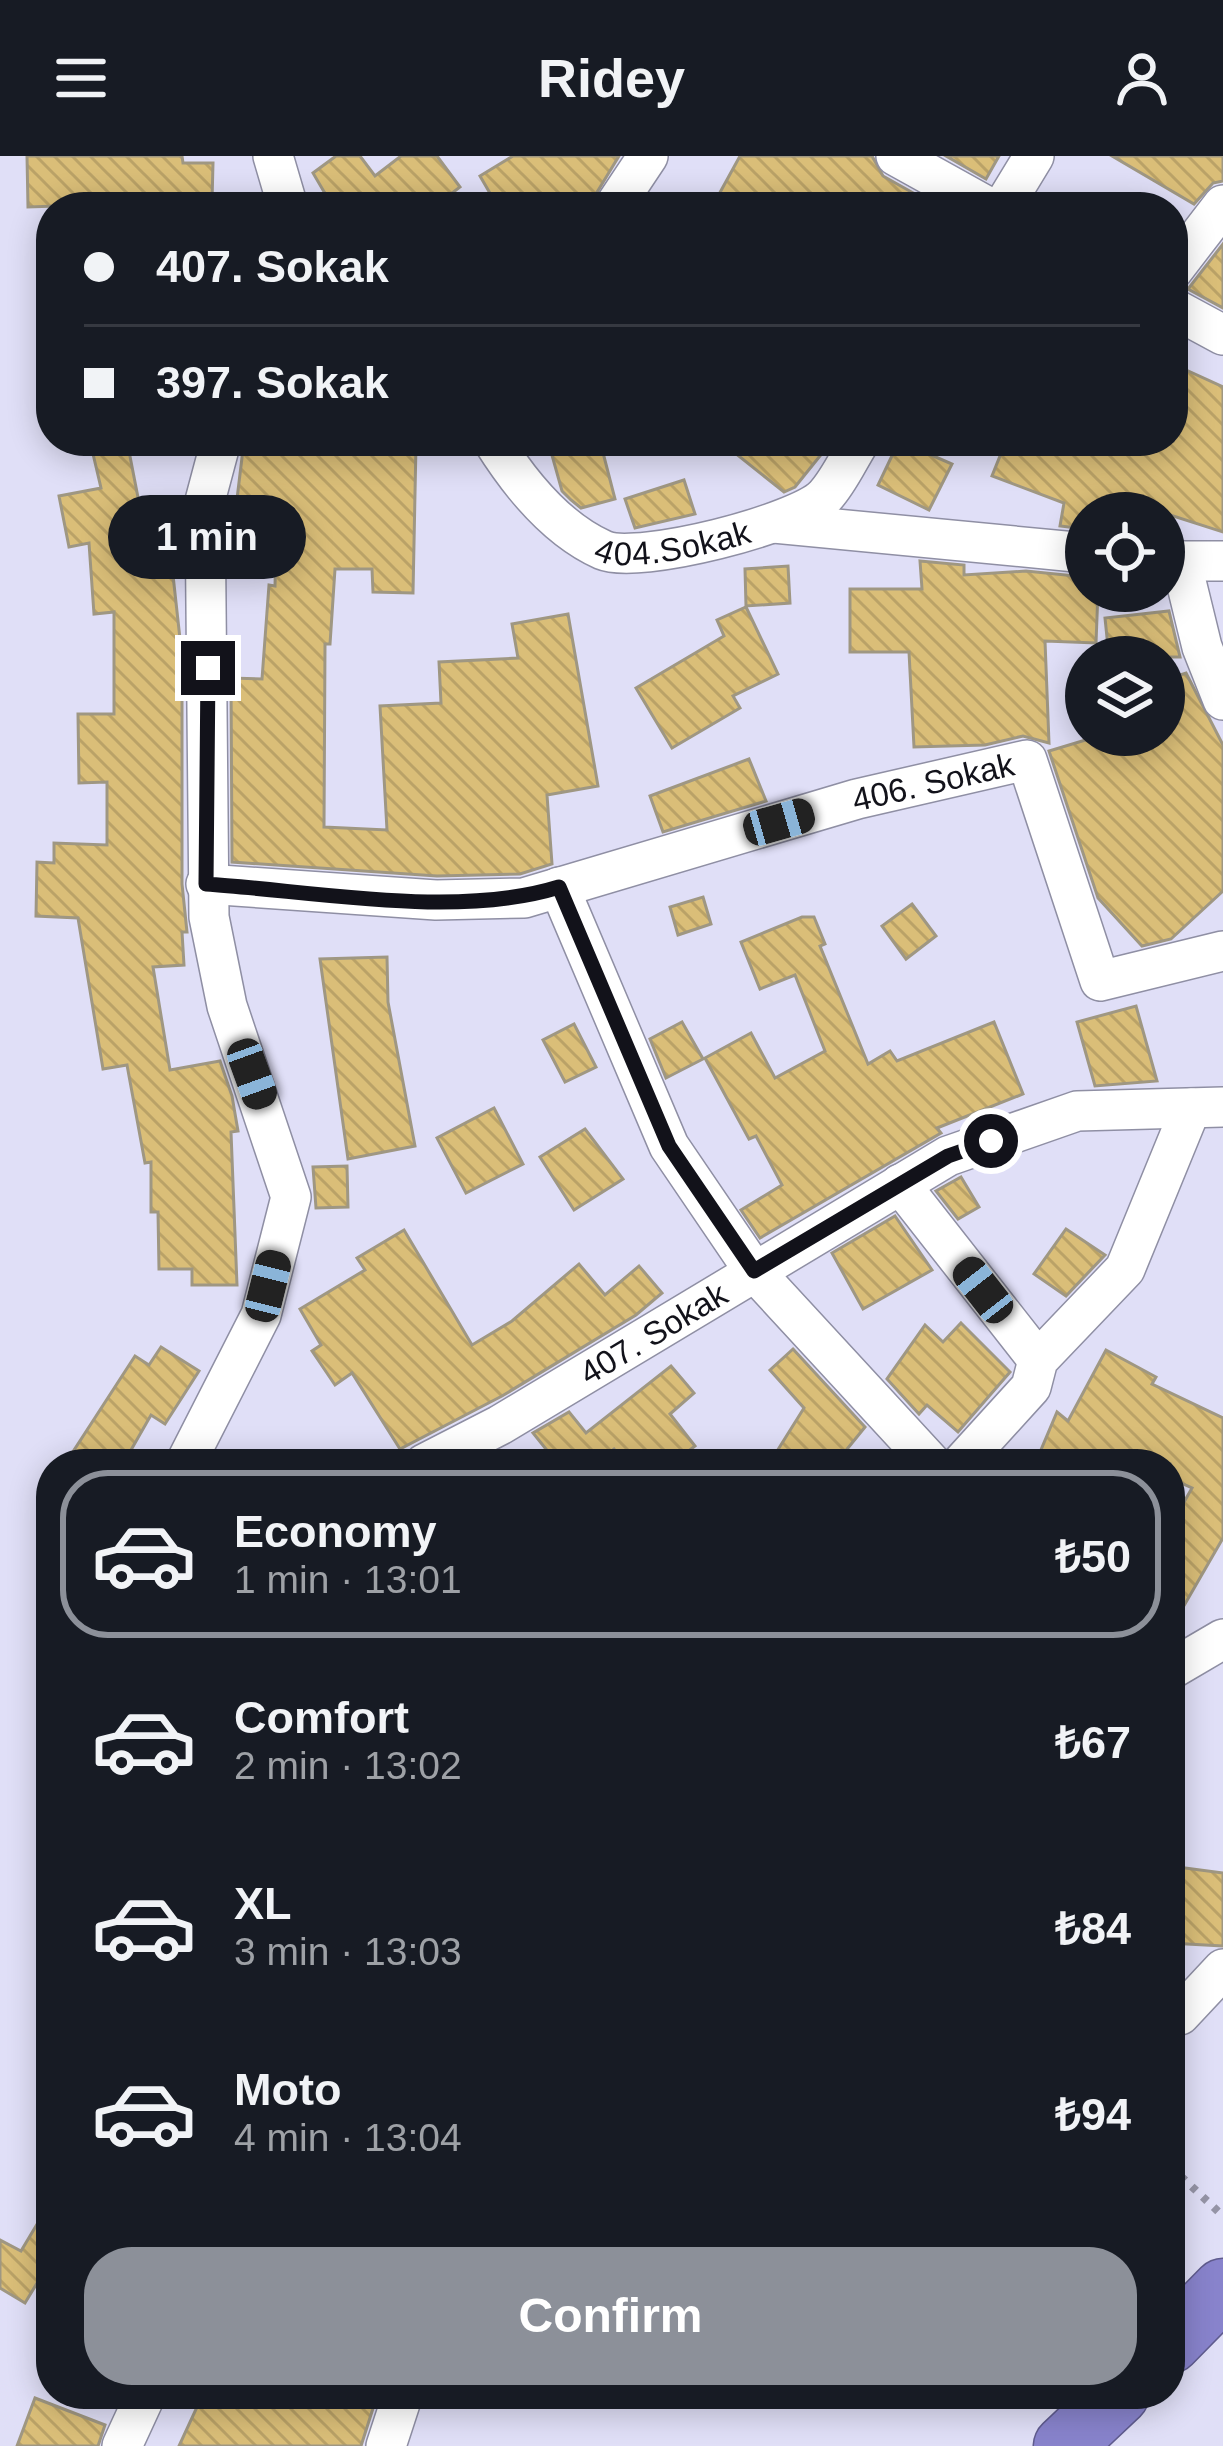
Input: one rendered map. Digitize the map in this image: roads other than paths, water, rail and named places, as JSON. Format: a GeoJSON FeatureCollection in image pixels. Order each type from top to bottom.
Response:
{"type":"FeatureCollection","features":[{"type":"Feature","properties":{"kind":"highway"},"geometry":{"type":"LineString","coordinates":[[1185,2328],[1223,2290]]}},
{"type":"Feature","properties":{"kind":"highway"},"geometry":{"type":"LineString","coordinates":[[1064,2446],[1103,2409]]}},
{"type":"Feature","properties":{"kind":"street"},"geometry":{"type":"LineString","coordinates":[[273,156],[284,192]]}},
{"type":"Feature","properties":{"kind":"street"},"geometry":{"type":"LineString","coordinates":[[624,192],[647,156]]}},
{"type":"Feature","properties":{"kind":"street"},"geometry":{"type":"LineString","coordinates":[[896,156],[961,192]]}},
{"type":"Feature","properties":{"kind":"street"},"geometry":{"type":"LineString","coordinates":[[1013,192],[1034,156]]}},
{"type":"Feature","properties":{"kind":"street"},"geometry":{"type":"LineString","coordinates":[[1188,250],[1223,205]]}},
{"type":"Feature","properties":{"kind":"street"},"geometry":{"type":"LineString","coordinates":[[1188,316],[1223,335]]}},
{"type":"Feature","properties":{"kind":"street"},"geometry":{"type":"LineString","coordinates":[[192,1449],[261,1315],[291,1197],[227,1006],[206,884],[205,501],[217,456]]}},
{"type":"Feature","properties":{"kind":"street","name":"404.Sokak"},"geometry":{"type":"LineString","coordinates":[[502,456],[567,531],[609,553],[688,545],[774,523],[823,499],[850,456]]}},
{"type":"Feature","properties":{"kind":"street"},"geometry":{"type":"LineString","coordinates":[[774,523],[1065,551]]}},
{"type":"Feature","properties":{"kind":"street"},"geometry":{"type":"LineString","coordinates":[[1185,561],[1223,561]]}},
{"type":"Feature","properties":{"kind":"street"},"geometry":{"type":"LineString","coordinates":[[1185,597],[1223,700]]}},
{"type":"Feature","properties":{"kind":"street","name":"406. Sokak"},"geometry":{"type":"LineString","coordinates":[[206,884],[436,900],[524,898],[857,799],[1027,760],[1100,981],[1223,951]]}},
{"type":"Feature","properties":{"kind":"street"},"geometry":{"type":"LineString","coordinates":[[559,887],[669,1146],[754,1271],[918,1449]]}},
{"type":"Feature","properties":{"kind":"street"},"geometry":{"type":"LineString","coordinates":[[975,1449],[1031,1387],[1038,1360],[1124,1269],[1207,1107]]}},
{"type":"Feature","properties":{"kind":"street","name":"407. Sokak"},"geometry":{"type":"LineString","coordinates":[[453,1449],[948,1156],[1077,1111],[1207,1107]]}},
{"type":"Feature","properties":{"kind":"street"},"geometry":{"type":"LineString","coordinates":[[900,1184],[1038,1360]]}},
{"type":"Feature","properties":{"kind":"street"},"geometry":{"type":"LineString","coordinates":[[1185,1660],[1222,1637]]}},
{"type":"Feature","properties":{"kind":"street"},"geometry":{"type":"LineString","coordinates":[[1185,2009],[1223,1969]]}},
{"type":"Feature","properties":{"kind":"street"},"geometry":{"type":"LineString","coordinates":[[122,2446],[139,2409]]}},
{"type":"Feature","properties":{"kind":"street"},"geometry":{"type":"LineString","coordinates":[[386,2446],[398,2409]]}}]}
